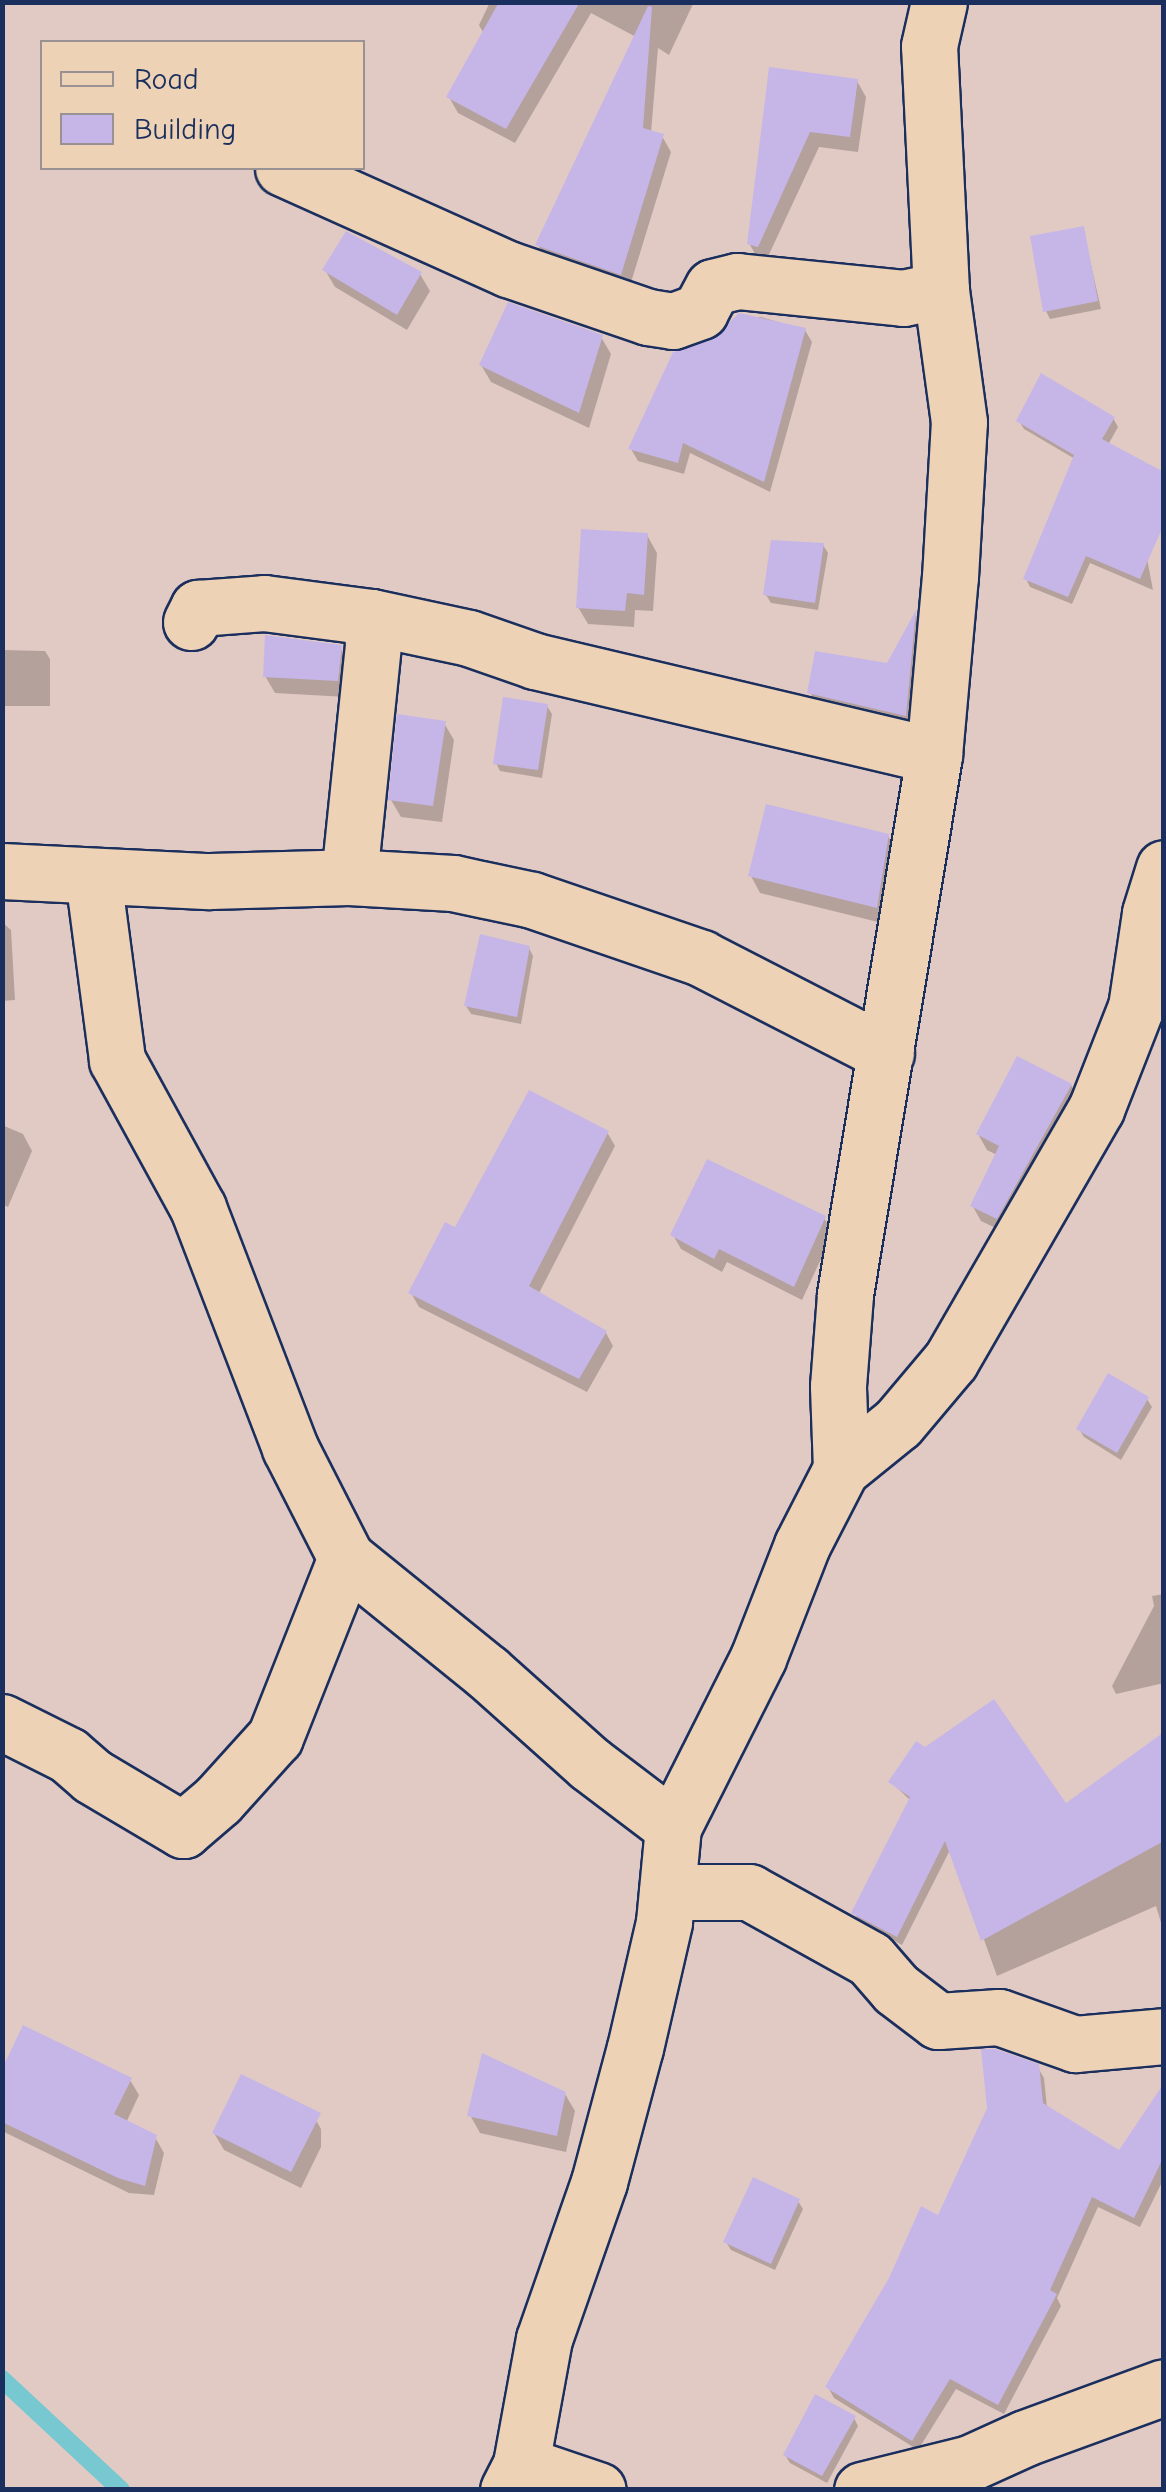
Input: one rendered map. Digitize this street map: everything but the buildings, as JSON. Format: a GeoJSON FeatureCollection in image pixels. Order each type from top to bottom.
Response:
{"type":"FeatureCollection","features":[{"type":"Feature","properties":{"kind":"street"},"geometry":{"type":"LineString","coordinates":[[841,1469],[838,1386],[845,1294],[934,755],[959,422],[942,290],[929,46],[939,2]]}},
{"type":"Feature","properties":{"kind":"street"},"geometry":{"type":"LineString","coordinates":[[288,170],[508,269],[648,317],[673,321],[700,312],[713,288],[737,281],[903,298],[942,290]]}},
{"type":"Feature","properties":{"kind":"street"},"geometry":{"type":"LineString","coordinates":[[191,622],[198,608],[264,603],[370,617],[469,638],[535,661],[934,755]]}},
{"type":"Feature","properties":{"kind":"street"},"geometry":{"type":"LineString","coordinates":[[349,876],[374,644],[370,617]]}},
{"type":"Feature","properties":{"kind":"street"},"geometry":{"type":"LineString","coordinates":[[2,871],[210,881],[349,876],[453,883],[532,900],[701,958],[886,1052]]}},
{"type":"Feature","properties":{"kind":"street"},"geometry":{"type":"LineString","coordinates":[[93,876],[117,1060],[198,1208],[290,1448],[346,1558],[488,1672],[590,1764],[673,1828]]}},
{"type":"Feature","properties":{"kind":"street"},"geometry":{"type":"LineString","coordinates":[[552,2483],[544,2338],[600,2182],[636,2048],[667,1892],[673,1828],[758,1658],[802,1546],[841,1469],[898,1423],[951,1360],[1096,1109],[1146,1038],[1159,894]]}},
{"type":"Feature","properties":{"kind":"street"},"geometry":{"type":"LineString","coordinates":[[2,1722],[68,1755],[92,1776],[183,1830],[218,1800],[275,1737],[346,1558]]}},
{"type":"Feature","properties":{"kind":"street"},"geometry":{"type":"LineString","coordinates":[[667,1892],[749,1892],[870,1959],[896,1988],[938,2021],[999,2017],[1075,2044],[1164,2036]]}},
{"type":"Feature","properties":{"kind":"street"},"geometry":{"type":"LineString","coordinates":[[862,2490],[970,2463],[1025,2438],[1164,2387]]}},
{"type":"Feature","properties":{"kind":"waterway"},"geometry":{"type":"LineString","coordinates":[[2,2379],[121,2490]]}}]}
